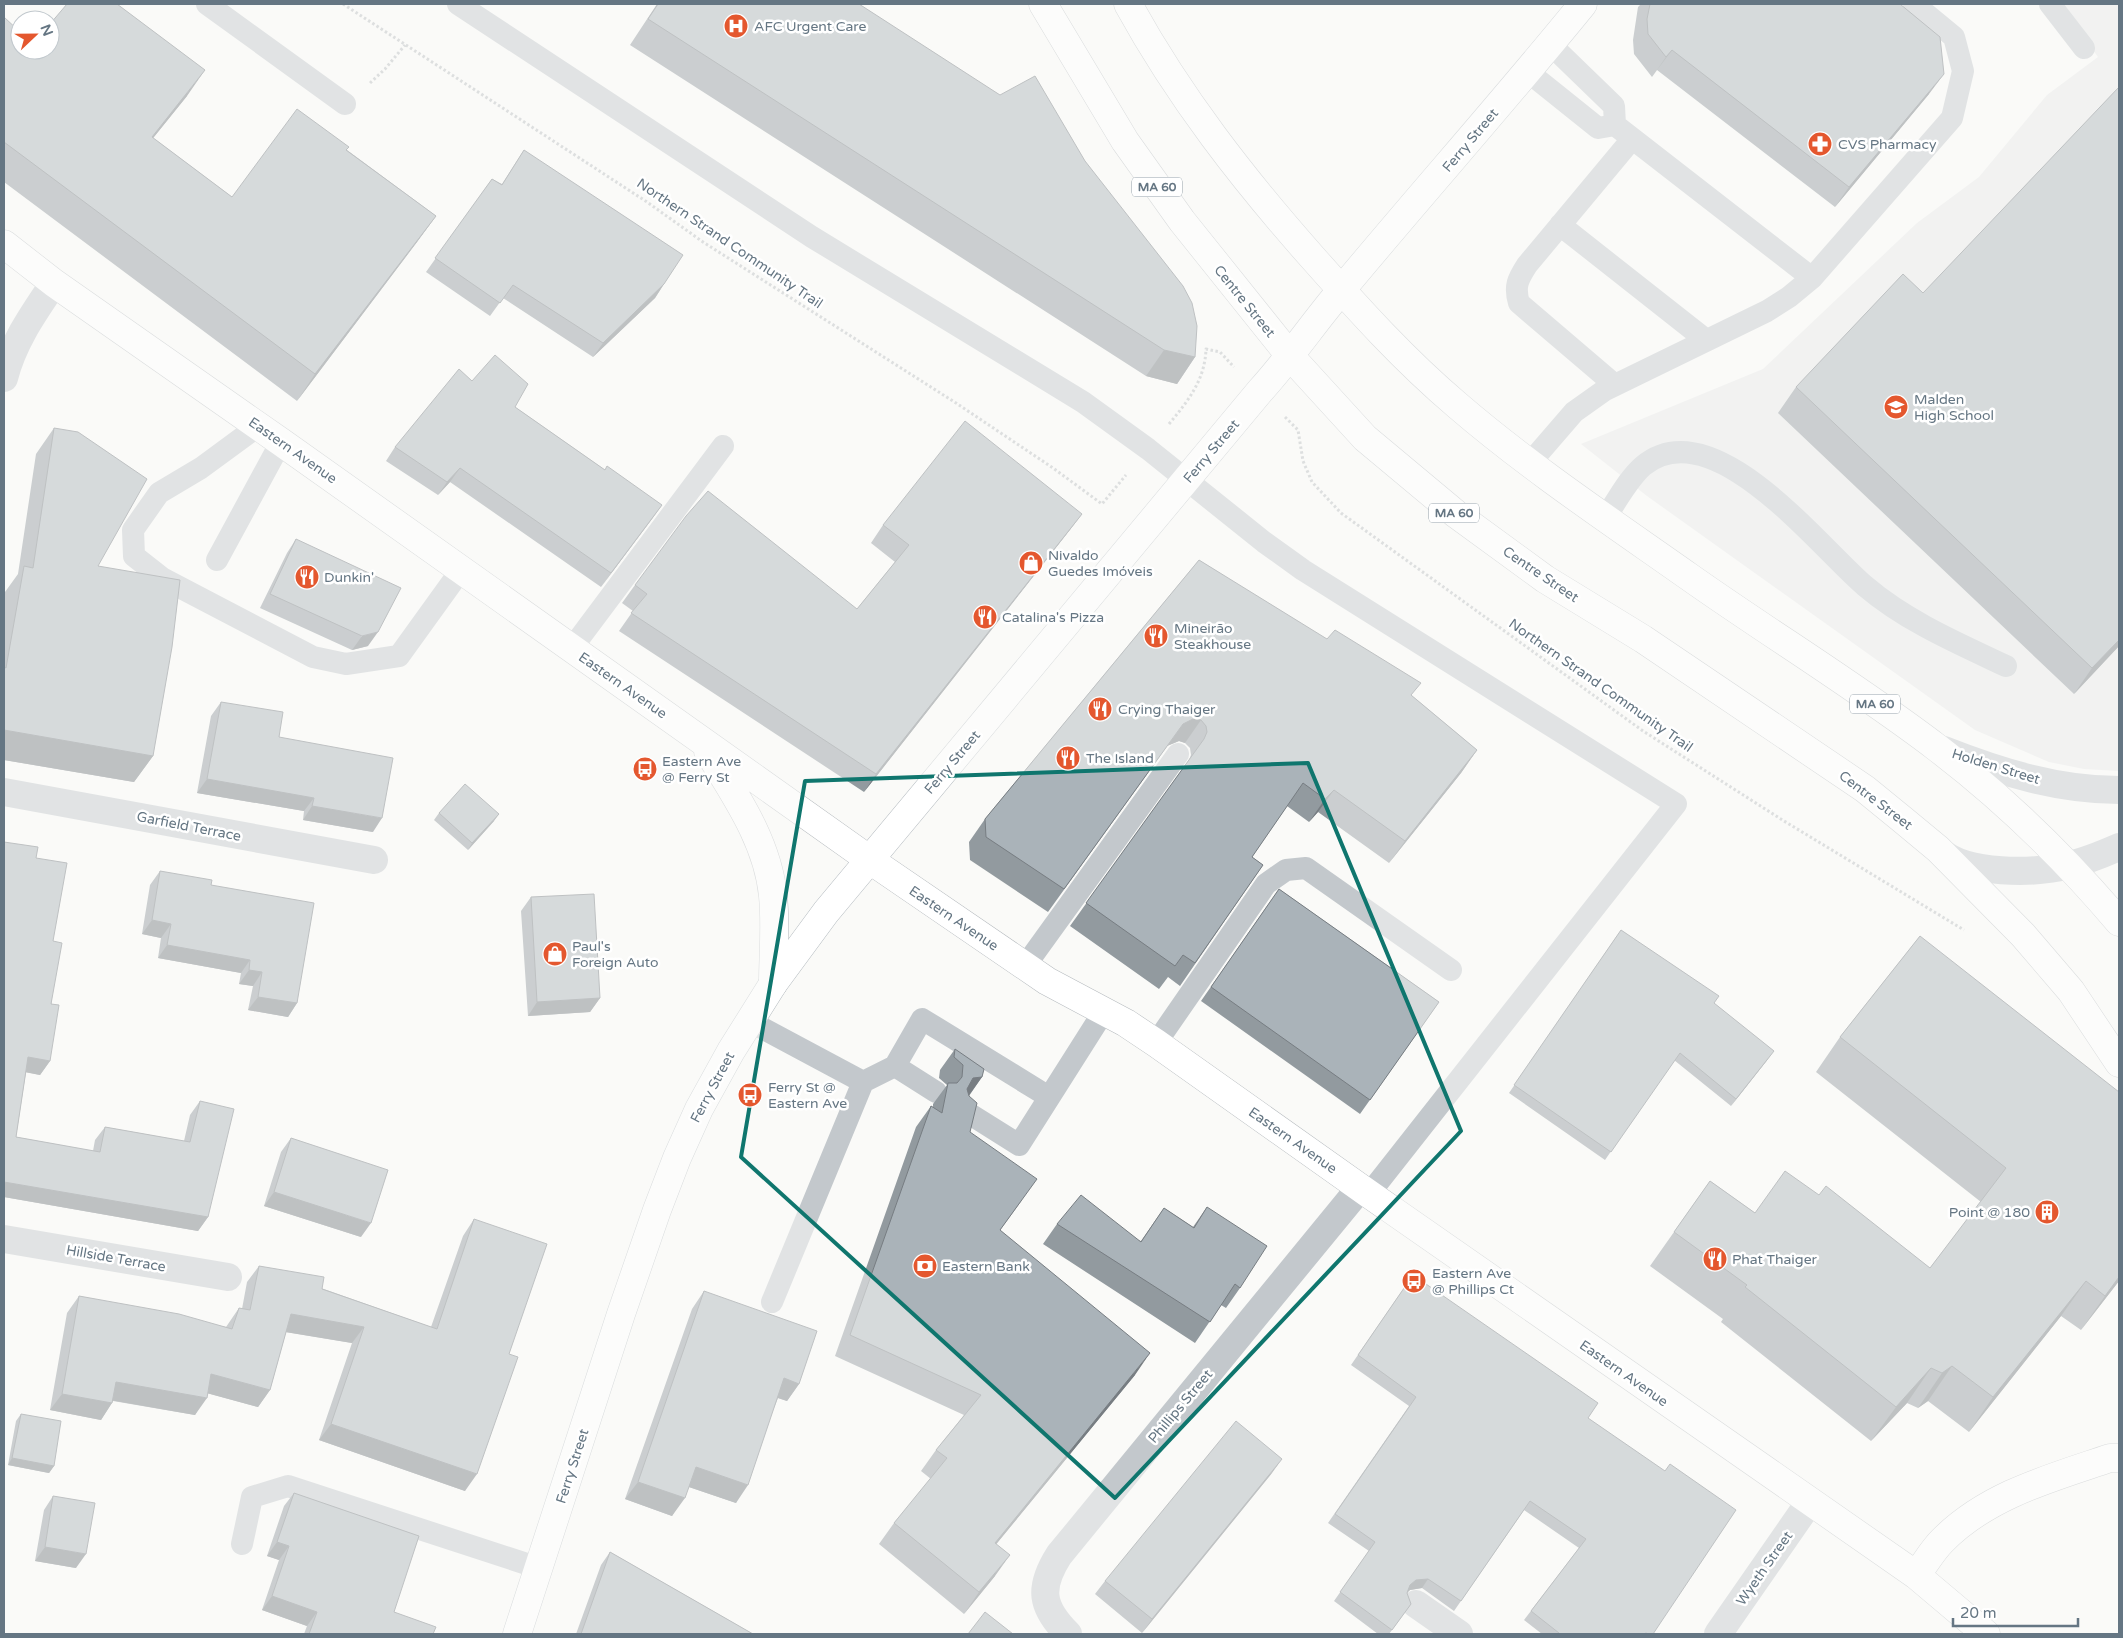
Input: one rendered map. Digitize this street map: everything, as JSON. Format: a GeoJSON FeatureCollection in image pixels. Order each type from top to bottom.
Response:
{"type":"FeatureCollection","features":[{"type":"Feature","properties":{"kind":"main road","name":"Centre Street"},"geometry":{"type":"LineString","coordinates":[[1043,4],[1125,141],[1182,221],[1291,357],[1365,438],[1456,514],[1545,579],[1643,639],[1865,789],[1938,849],[2023,935],[2050,966],[2070,991],[2119,1063]]}},
{"type":"Feature","properties":{"kind":"main road","name":"MA 60"},"geometry":{"type":"LineString","coordinates":[[1128,4],[1195,114],[1239,173],[1341,290],[1415,368],[1473,418],[1605,518],[1934,746],[2001,802],[2067,866],[2119,922]]}},
{"type":"Feature","properties":{"kind":"main road","name":"Ferry Street"},"geometry":{"type":"LineString","coordinates":[[517,1634],[657,1210],[699,1110],[773,984],[798,948],[870,860],[1291,357],[1341,290],[1583,4]]}},
{"type":"Feature","properties":{"kind":"main road","name":"Eastern Avenue"},"geometry":{"type":"LineString","coordinates":[[4,244],[54,284],[282,442],[870,860],[1025,966],[1156,1043],[1364,1191],[1916,1575],[1986,1634]]}},
{"type":"Feature","properties":{"kind":"main road"},"geometry":{"type":"LineString","coordinates":[[702,741],[751,822],[764,858],[773,895],[773,984]]}},
{"type":"Feature","properties":{"kind":"main road"},"geometry":{"type":"LineString","coordinates":[[1916,1575],[1941,1542],[1971,1518],[2033,1484],[2116,1456]]}},
{"type":"Feature","properties":{"kind":"street"},"geometry":{"type":"LineString","coordinates":[[4,378],[11,353],[22,330],[54,284]]}},
{"type":"Feature","properties":{"kind":"street","name":"Holden Street"},"geometry":{"type":"LineString","coordinates":[[1934,746],[2020,776],[2076,787],[2119,790]]}},
{"type":"Feature","properties":{"kind":"street","name":"Garfield Terrace"},"geometry":{"type":"LineString","coordinates":[[4,792],[374,860]]}},
{"type":"Feature","properties":{"kind":"street"},"geometry":{"type":"LineString","coordinates":[[1938,849],[1947,857],[1990,868],[2012,870],[2067,866],[2119,847]]}},
{"type":"Feature","properties":{"kind":"street","name":"Phillips Street"},"geometry":{"type":"LineString","coordinates":[[1068,1634],[1050,1614],[1046,1603],[1047,1578],[1059,1555],[1364,1191]]}},
{"type":"Feature","properties":{"kind":"street","name":"Hillside Terrace"},"geometry":{"type":"LineString","coordinates":[[4,1239],[228,1277]]}},
{"type":"Feature","properties":{"kind":"street","name":"Wyeth Street"},"geometry":{"type":"LineString","coordinates":[[1718,1634],[1809,1502]]}},
{"type":"Feature","properties":{"kind":"street"},"geometry":{"type":"LineString","coordinates":[[1416,1604],[1459,1634]]}},
{"type":"Feature","properties":{"kind":"lane"},"geometry":{"type":"LineString","coordinates":[[207,4],[344,104]]}},
{"type":"Feature","properties":{"kind":"lane"},"geometry":{"type":"LineString","coordinates":[[458,4],[812,238],[1083,402],[1148,449],[1264,542],[1303,570],[1676,804],[1364,1191]]}},
{"type":"Feature","properties":{"kind":"lane"},"geometry":{"type":"LineString","coordinates":[[1530,462],[1574,412],[1615,385],[1767,311],[1789,297],[1812,278],[1952,118],[1963,71],[1954,37],[1914,4]]}},
{"type":"Feature","properties":{"kind":"lane"},"geometry":{"type":"LineString","coordinates":[[2050,4],[2084,48]]}},
{"type":"Feature","properties":{"kind":"lane"},"geometry":{"type":"LineString","coordinates":[[1550,44],[1614,106],[1623,132]]}},
{"type":"Feature","properties":{"kind":"lane"},"geometry":{"type":"LineString","coordinates":[[1527,71],[1598,128],[1623,132],[1812,278]]}},
{"type":"Feature","properties":{"kind":"lane"},"geometry":{"type":"LineString","coordinates":[[1615,385],[1519,303],[1515,290],[1518,279],[1560,225],[1623,132]]}},
{"type":"Feature","properties":{"kind":"lane"},"geometry":{"type":"LineString","coordinates":[[1560,225],[1706,340]]}},
{"type":"Feature","properties":{"kind":"lane"},"geometry":{"type":"LineString","coordinates":[[258,426],[207,464],[159,494],[134,530],[134,556],[162,578],[312,657],[346,664],[399,656],[461,570]]}},
{"type":"Feature","properties":{"kind":"lane"},"geometry":{"type":"LineString","coordinates":[[217,560],[282,442]]}},
{"type":"Feature","properties":{"kind":"lane"},"geometry":{"type":"LineString","coordinates":[[572,648],[723,446]]}},
{"type":"Feature","properties":{"kind":"lane"},"geometry":{"type":"LineString","coordinates":[[1605,518],[1636,473],[1648,462],[1671,454],[1684,453],[1718,460],[1785,508],[1865,586],[1916,623],[2006,666]]}},
{"type":"Feature","properties":{"kind":"lane"},"geometry":{"type":"LineString","coordinates":[[1025,966],[1178,754]]}},
{"type":"Feature","properties":{"kind":"lane"},"geometry":{"type":"LineString","coordinates":[[1156,1043],[1266,884],[1286,870],[1306,868],[1451,970]]}},
{"type":"Feature","properties":{"kind":"lane"},"geometry":{"type":"LineString","coordinates":[[965,1111],[1019,1145],[1104,1012]]}},
{"type":"Feature","properties":{"kind":"lane"},"geometry":{"type":"LineString","coordinates":[[772,1302],[863,1082],[895,1066],[922,1019],[1049,1097]]}},
{"type":"Feature","properties":{"kind":"lane"},"geometry":{"type":"LineString","coordinates":[[750,1021],[863,1082]]}},
{"type":"Feature","properties":{"kind":"lane"},"geometry":{"type":"LineString","coordinates":[[895,1066],[936,1092]]}},
{"type":"Feature","properties":{"kind":"lane"},"geometry":{"type":"LineString","coordinates":[[242,1544],[252,1497],[288,1486],[539,1568]]}},
{"type":"Feature","properties":{"kind":"path","name":"Northern Strand Community Trail"},"geometry":{"type":"LineString","coordinates":[[343,4],[639,196],[703,242],[956,403],[1053,468],[1102,504]]}},
{"type":"Feature","properties":{"kind":"path"},"geometry":{"type":"LineString","coordinates":[[385,69],[405,45]]}},
{"type":"Feature","properties":{"kind":"path"},"geometry":{"type":"LineString","coordinates":[[1148,449],[1192,396],[1203,373],[1206,349],[1220,352]]}},
{"type":"Feature","properties":{"kind":"path","name":"Northern Strand Community Trail"},"geometry":{"type":"LineString","coordinates":[[1301,446],[1306,472],[1319,492],[1341,513],[1398,555],[1658,740],[1784,821],[1926,906]]}},
{"type":"Feature","properties":{"kind":"highlighted area"},"geometry":{"type":"Polygon","coordinates":[[[1308,763],[1461,1131],[1115,1498],[741,1157],[805,781],[1308,763]]]}},
{"type":"Feature","properties":{"kind":"shaded area","name":"Malden High School"},"geometry":{"type":"Polygon","coordinates":[[[2061,4],[2119,4],[2119,771],[2084,769],[2049,762],[1975,730],[1647,496],[1581,444],[1763,369],[1917,223],[1979,177],[2047,95],[2098,57],[2061,4]]]}},
{"type":"Feature","properties":{"kind":"building"},"geometry":{"type":"Polygon","coordinates":[[[67,4],[117,4],[205,70],[152,137],[232,197],[297,109],[349,147],[346,150],[436,216],[315,374],[4,142],[4,17],[10,23],[10,60],[60,60],[60,12],[67,4]]]}},
{"type":"Feature","properties":{"kind":"building"},"geometry":{"type":"Polygon","coordinates":[[[658,4],[859,4],[1000,95],[1035,76],[1085,161],[1183,286],[1192,303],[1197,326],[1195,357],[1164,350],[648,19],[658,4]]]}},
{"type":"Feature","properties":{"kind":"building","name":"CVS Pharmacy"},"geometry":{"type":"Polygon","coordinates":[[[1650,4],[1900,4],[1940,37],[1944,74],[1849,187],[1672,50],[1666,57],[1648,34],[1647,19],[1650,4]]]}},
{"type":"Feature","properties":{"kind":"building"},"geometry":{"type":"Polygon","coordinates":[[[2119,87],[2119,640],[2092,668],[1796,387],[1903,274],[1923,293],[2119,87]]]}},
{"type":"Feature","properties":{"kind":"building"},"geometry":{"type":"Polygon","coordinates":[[[524,150],[683,255],[664,284],[603,343],[513,285],[500,303],[435,258],[492,179],[502,185],[524,150]]]}},
{"type":"Feature","properties":{"kind":"building"},"geometry":{"type":"Polygon","coordinates":[[[495,355],[528,384],[515,407],[605,470],[607,466],[662,505],[611,573],[460,468],[447,482],[395,447],[459,369],[472,381],[495,355]]]}},
{"type":"Feature","properties":{"kind":"building"},"geometry":{"type":"Polygon","coordinates":[[[965,421],[1082,514],[876,774],[631,613],[647,594],[635,585],[686,516],[708,491],[857,609],[909,545],[883,525],[965,421]]]}},
{"type":"Feature","properties":{"kind":"building"},"geometry":{"type":"Polygon","coordinates":[[[54,428],[78,432],[147,479],[98,566],[180,580],[172,647],[153,756],[4,730],[4,667],[6,668],[24,566],[33,568],[54,428]]]}},
{"type":"Feature","properties":{"kind":"building","name":"Dunkin'"},"geometry":{"type":"Polygon","coordinates":[[[296,539],[401,588],[378,632],[362,636],[270,594],[296,539]]]}},
{"type":"Feature","properties":{"kind":"building"},"geometry":{"type":"Polygon","coordinates":[[[1199,560],[1327,639],[1335,630],[1421,683],[1411,695],[1477,750],[1405,841],[1334,790],[1325,799],[1303,783],[1252,857],[1263,865],[1195,963],[1183,955],[1175,966],[1086,903],[1204,739],[1207,732],[1206,726],[1201,720],[1195,718],[1183,724],[1064,889],[986,837],[985,819],[1199,560]]]}},
{"type":"Feature","properties":{"kind":"building"},"geometry":{"type":"Polygon","coordinates":[[[221,702],[283,712],[279,737],[393,758],[382,818],[312,806],[314,798],[207,779],[221,702]]]}},
{"type":"Feature","properties":{"kind":"building"},"geometry":{"type":"Polygon","coordinates":[[[465,784],[499,814],[472,843],[439,813],[465,784]]]}},
{"type":"Feature","properties":{"kind":"building"},"geometry":{"type":"Polygon","coordinates":[[[4,842],[38,847],[36,858],[67,863],[53,941],[62,943],[51,1004],[59,1005],[50,1061],[28,1057],[16,1137],[100,1152],[105,1127],[190,1142],[200,1101],[234,1109],[208,1217],[4,1182],[4,842]]]}},
{"type":"Feature","properties":{"kind":"building"},"geometry":{"type":"Polygon","coordinates":[[[160,871],[212,880],[211,885],[314,903],[297,1003],[258,997],[262,972],[249,970],[250,960],[167,945],[171,924],[152,920],[160,871]]]}},
{"type":"Feature","properties":{"kind":"building"},"geometry":{"type":"Polygon","coordinates":[[[1279,889],[1439,1002],[1370,1100],[1211,987],[1279,889]]]}},
{"type":"Feature","properties":{"kind":"building"},"geometry":{"type":"Polygon","coordinates":[[[594,894],[600,998],[537,1002],[531,897],[594,894]]]}},
{"type":"Feature","properties":{"kind":"building"},"geometry":{"type":"Polygon","coordinates":[[[1621,930],[1719,996],[1714,1003],[1774,1051],[1736,1099],[1680,1053],[1611,1152],[1514,1085],[1621,930]]]}},
{"type":"Feature","properties":{"kind":"building","name":"Point @ 180"},"geometry":{"type":"Polygon","coordinates":[[[1920,936],[2119,1092],[2119,1277],[2105,1296],[2086,1281],[1993,1397],[1952,1366],[1942,1373],[1931,1368],[1896,1407],[1745,1287],[1747,1285],[1674,1232],[1710,1181],[1755,1213],[1785,1171],[1819,1195],[1826,1186],[1930,1268],[2006,1168],[1840,1037],[1920,936]]]}},
{"type":"Feature","properties":{"kind":"building"},"geometry":{"type":"Polygon","coordinates":[[[955,1049],[984,1069],[982,1077],[973,1078],[967,1089],[969,1096],[977,1103],[970,1132],[1037,1179],[1000,1230],[1150,1353],[995,1543],[1010,1555],[979,1592],[894,1523],[947,1458],[936,1450],[981,1395],[850,1335],[931,1106],[942,1113],[948,1083],[957,1083],[962,1077],[963,1065],[954,1057],[955,1049]]]}},
{"type":"Feature","properties":{"kind":"building"},"geometry":{"type":"Polygon","coordinates":[[[291,1138],[388,1170],[371,1223],[274,1192],[291,1138]]]}},
{"type":"Feature","properties":{"kind":"building"},"geometry":{"type":"Polygon","coordinates":[[[1081,1195],[1141,1242],[1164,1208],[1194,1228],[1207,1207],[1267,1246],[1240,1288],[1235,1284],[1210,1322],[1057,1224],[1081,1195]]]}},
{"type":"Feature","properties":{"kind":"building"},"geometry":{"type":"Polygon","coordinates":[[[474,1219],[547,1244],[509,1354],[518,1357],[477,1474],[331,1424],[364,1327],[291,1314],[270,1390],[211,1374],[207,1398],[116,1382],[112,1403],[62,1394],[79,1296],[179,1314],[232,1329],[239,1308],[250,1310],[259,1266],[324,1277],[322,1289],[437,1329],[474,1219]]]}},
{"type":"Feature","properties":{"kind":"building"},"geometry":{"type":"Polygon","coordinates":[[[1413,1275],[1598,1403],[1588,1418],[1665,1471],[1670,1464],[1736,1510],[1653,1634],[1558,1634],[1531,1611],[1586,1539],[1530,1501],[1461,1601],[1428,1579],[1416,1580],[1410,1585],[1407,1593],[1411,1604],[1392,1630],[1340,1592],[1375,1542],[1335,1514],[1416,1397],[1358,1355],[1413,1275]]]}},
{"type":"Feature","properties":{"kind":"building"},"geometry":{"type":"Polygon","coordinates":[[[704,1291],[817,1331],[799,1384],[784,1378],[748,1485],[696,1467],[685,1498],[638,1482],[704,1291]]]}},
{"type":"Feature","properties":{"kind":"building"},"geometry":{"type":"Polygon","coordinates":[[[21,1414],[61,1421],[54,1466],[12,1458],[21,1414]]]}},
{"type":"Feature","properties":{"kind":"building"},"geometry":{"type":"Polygon","coordinates":[[[1236,1421],[1282,1459],[1152,1619],[1105,1581],[1236,1421]]]}},
{"type":"Feature","properties":{"kind":"building"},"geometry":{"type":"Polygon","coordinates":[[[294,1493],[419,1536],[394,1612],[436,1627],[433,1634],[309,1634],[317,1612],[272,1596],[289,1546],[277,1542],[294,1493]]]}},
{"type":"Feature","properties":{"kind":"building"},"geometry":{"type":"Polygon","coordinates":[[[53,1496],[95,1503],[86,1554],[45,1547],[53,1496]]]}},
{"type":"Feature","properties":{"kind":"building"},"geometry":{"type":"Polygon","coordinates":[[[610,1552],[753,1634],[581,1634],[610,1552]]]}},
{"type":"Feature","properties":{"kind":"building"},"geometry":{"type":"Polygon","coordinates":[[[985,1612],[1013,1634],[968,1634],[985,1612]]]}},
{"type":"Feature","properties":{"kind":"place","name":"AFC Urgent Care"},"geometry":{"type":"Point","coordinates":[736,26]}},
{"type":"Feature","properties":{"kind":"place","name":"CVS Pharmacy"},"geometry":{"type":"Point","coordinates":[1820,144]}},
{"type":"Feature","properties":{"kind":"place","name":"Malden High School"},"geometry":{"type":"Point","coordinates":[1896,407]}},
{"type":"Feature","properties":{"kind":"place","name":"Nivaldo Guedes Imóveis"},"geometry":{"type":"Point","coordinates":[1031,563]}},
{"type":"Feature","properties":{"kind":"place","name":"Dunkin'"},"geometry":{"type":"Point","coordinates":[307,577]}},
{"type":"Feature","properties":{"kind":"place","name":"Catalina's Pizza"},"geometry":{"type":"Point","coordinates":[985,617]}},
{"type":"Feature","properties":{"kind":"place","name":"Mineirão Steakhouse"},"geometry":{"type":"Point","coordinates":[1156,636]}},
{"type":"Feature","properties":{"kind":"place","name":"Crying Thaiger"},"geometry":{"type":"Point","coordinates":[1100,709]}},
{"type":"Feature","properties":{"kind":"place","name":"The Island"},"geometry":{"type":"Point","coordinates":[1068,758]}},
{"type":"Feature","properties":{"kind":"place","name":"Eastern Ave @ Ferry St"},"geometry":{"type":"Point","coordinates":[645,769]}},
{"type":"Feature","properties":{"kind":"place","name":"Paul's Foreign Auto"},"geometry":{"type":"Point","coordinates":[555,954]}},
{"type":"Feature","properties":{"kind":"place","name":"Ferry St @ Eastern Ave"},"geometry":{"type":"Point","coordinates":[750,1095]}},
{"type":"Feature","properties":{"kind":"place","name":"Point @ 180"},"geometry":{"type":"Point","coordinates":[2047,1212]}},
{"type":"Feature","properties":{"kind":"place","name":"Phat Thaiger"},"geometry":{"type":"Point","coordinates":[1715,1259]}},
{"type":"Feature","properties":{"kind":"place","name":"Eastern Bank"},"geometry":{"type":"Point","coordinates":[925,1266]}},
{"type":"Feature","properties":{"kind":"place","name":"Eastern Ave @ Phillips Ct"},"geometry":{"type":"Point","coordinates":[1414,1281]}}]}
